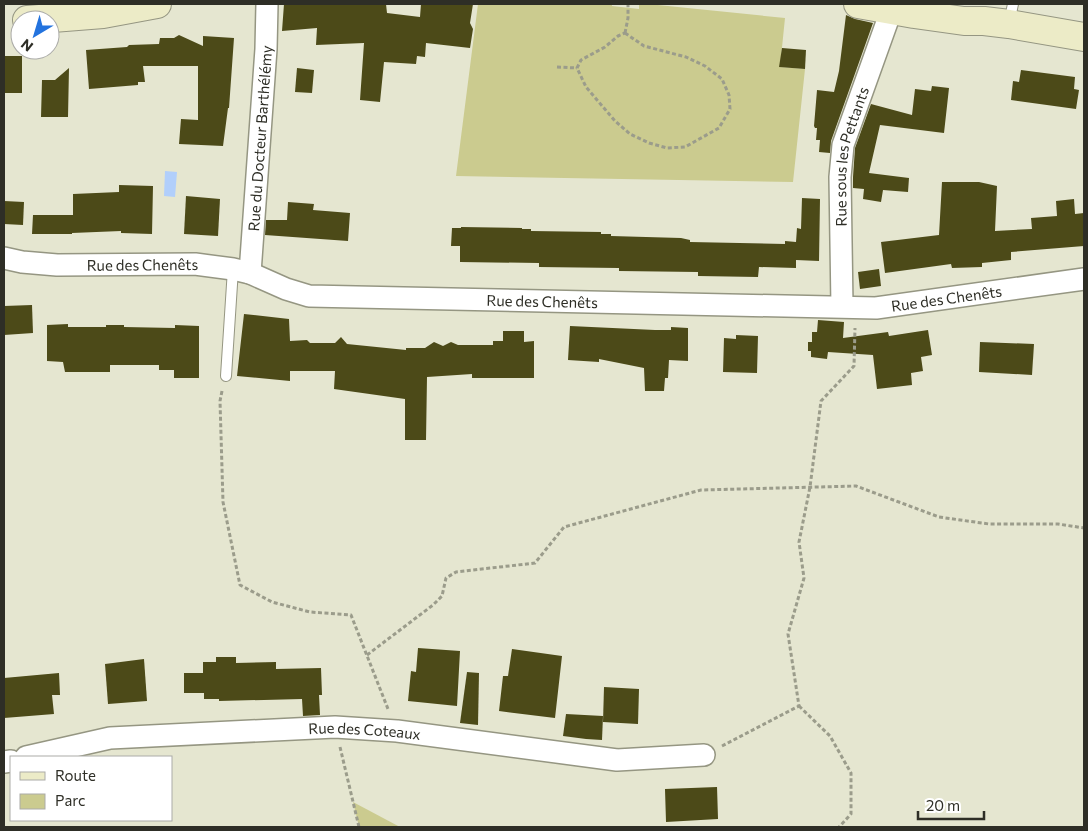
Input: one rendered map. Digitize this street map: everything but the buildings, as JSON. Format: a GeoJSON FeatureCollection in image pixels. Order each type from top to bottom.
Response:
{"type":"FeatureCollection","features":[{"type":"Feature","properties":{"kind":"street"},"geometry":{"type":"LineString","coordinates":[[60,17],[102,14],[157,4]]}},
{"type":"Feature","properties":{"kind":"street","name":"Rue du Docteur Barthélémy"},"geometry":{"type":"LineString","coordinates":[[242,271],[266,49],[267,4]]}},
{"type":"Feature","properties":{"kind":"street"},"geometry":{"type":"LineString","coordinates":[[858,4],[907,10],[964,21],[984,21],[1011,14],[1084,37]]}},
{"type":"Feature","properties":{"kind":"street","name":"Rue sous les Pettants"},"geometry":{"type":"LineString","coordinates":[[849,307],[840,178],[843,145],[907,10]]}},
{"type":"Feature","properties":{"kind":"street","name":"Rue des Chenêts"},"geometry":{"type":"LineString","coordinates":[[4,258],[22,262],[57,265],[195,264],[242,271],[309,296],[876,308],[1084,279]]}},
{"type":"Feature","properties":{"kind":"street","name":"Rue des Coteaux"},"geometry":{"type":"LineString","coordinates":[[30,756],[110,738],[335,727],[397,731],[617,760],[704,755]]}},
{"type":"Feature","properties":{"kind":"lane"},"geometry":{"type":"LineString","coordinates":[[226,376],[242,271]]}},
{"type":"Feature","properties":{"kind":"path"},"geometry":{"type":"LineString","coordinates":[[625,34],[628,4]]}},
{"type":"Feature","properties":{"kind":"path"},"geometry":{"type":"LineString","coordinates":[[625,34],[644,46],[686,57],[704,66],[722,79],[729,94],[730,109],[718,128],[684,147],[667,148],[649,143],[630,134],[615,121],[586,87],[577,68],[581,60],[605,47],[618,36],[625,34]]}},
{"type":"Feature","properties":{"kind":"path"},"geometry":{"type":"LineString","coordinates":[[557,67],[577,68]]}},
{"type":"Feature","properties":{"kind":"path"},"geometry":{"type":"LineString","coordinates":[[839,827],[851,814],[851,773],[830,736],[799,706],[788,634],[804,578],[799,542],[810,487],[821,401],[854,366],[849,307]]}},
{"type":"Feature","properties":{"kind":"path"},"geometry":{"type":"LineString","coordinates":[[226,376],[220,401],[223,502],[240,585],[272,602],[310,612],[351,615],[397,731]]}},
{"type":"Feature","properties":{"kind":"path"},"geometry":{"type":"LineString","coordinates":[[366,655],[433,605],[442,596],[446,578],[456,572],[535,563],[564,527],[701,490],[856,486],[939,517],[989,524],[1058,524],[1084,528]]}},
{"type":"Feature","properties":{"kind":"path"},"geometry":{"type":"LineString","coordinates":[[704,755],[799,706]]}},
{"type":"Feature","properties":{"kind":"path"},"geometry":{"type":"LineString","coordinates":[[335,727],[359,827]]}},
{"type":"Feature","properties":{"kind":"green space"},"geometry":{"type":"Polygon","coordinates":[[[478,4],[612,4],[612,6],[639,9],[639,4],[648,4],[785,18],[780,67],[805,69],[793,182],[456,176],[478,4]]]}},
{"type":"Feature","properties":{"kind":"green space"},"geometry":{"type":"Polygon","coordinates":[[[353,802],[400,827],[359,827],[353,802]]]}},
{"type":"Feature","properties":{"kind":"water"},"geometry":{"type":"Polygon","coordinates":[[[165,171],[177,172],[175,197],[164,196],[165,171]]]}}]}
